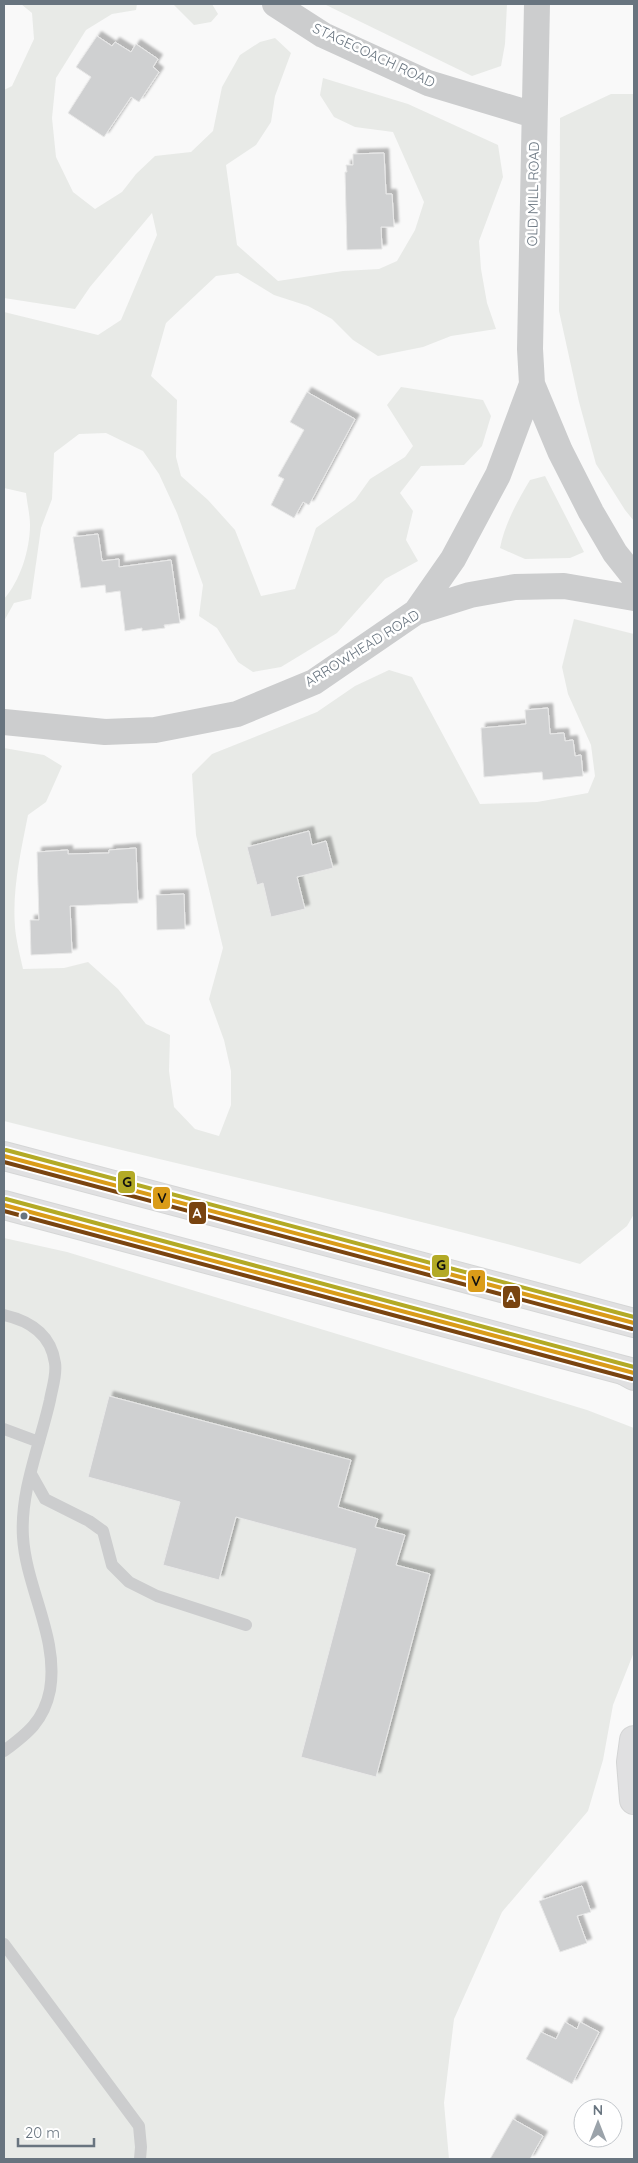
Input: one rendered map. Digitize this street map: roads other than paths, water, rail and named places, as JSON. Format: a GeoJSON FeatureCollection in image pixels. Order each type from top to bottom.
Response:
{"type":"FeatureCollection","features":[{"type":"Feature","properties":{"kind":"main road"},"geometry":{"type":"LineString","coordinates":[[4,1156],[634,1323]]}},
{"type":"Feature","properties":{"kind":"main road"},"geometry":{"type":"LineString","coordinates":[[4,1205],[631,1373]]}},
{"type":"Feature","properties":{"kind":"main road"},"geometry":{"type":"LineString","coordinates":[[634,1740],[631,1762],[634,1800]]}},
{"type":"Feature","properties":{"kind":"street","name":"STAGECOACH ROAD"},"geometry":{"type":"LineString","coordinates":[[275,4],[323,35],[428,83],[534,115]]}},
{"type":"Feature","properties":{"kind":"street","name":"OLD MILL ROAD"},"geometry":{"type":"LineString","coordinates":[[537,4],[530,349],[532,384],[560,451],[591,512],[615,554],[634,577]]}},
{"type":"Feature","properties":{"kind":"street","name":"OLD MILL ROAD"},"geometry":{"type":"LineString","coordinates":[[416,612],[453,559],[498,475],[532,384]]}},
{"type":"Feature","properties":{"kind":"street","name":"ARROWHEAD ROAD"},"geometry":{"type":"LineString","coordinates":[[4,722],[105,732],[155,730],[237,714],[314,682],[416,612],[470,595],[515,587],[564,586],[634,598]]}},
{"type":"Feature","properties":{"kind":"lane"},"geometry":{"type":"LineString","coordinates":[[4,1315],[21,1319],[38,1328],[49,1345],[55,1363],[54,1378],[27,1490],[23,1537],[50,1658],[50,1690],[38,1721],[30,1731],[4,1752]]}},
{"type":"Feature","properties":{"kind":"lane"},"geometry":{"type":"LineString","coordinates":[[4,1429],[39,1442]]}},
{"type":"Feature","properties":{"kind":"lane"},"geometry":{"type":"LineString","coordinates":[[31,1474],[45,1499],[89,1521],[103,1531],[109,1545],[112,1564],[129,1582],[157,1596],[246,1624]]}},
{"type":"Feature","properties":{"kind":"lane"},"geometry":{"type":"LineString","coordinates":[[4,1944],[139,2126],[140,2159]]}}]}
